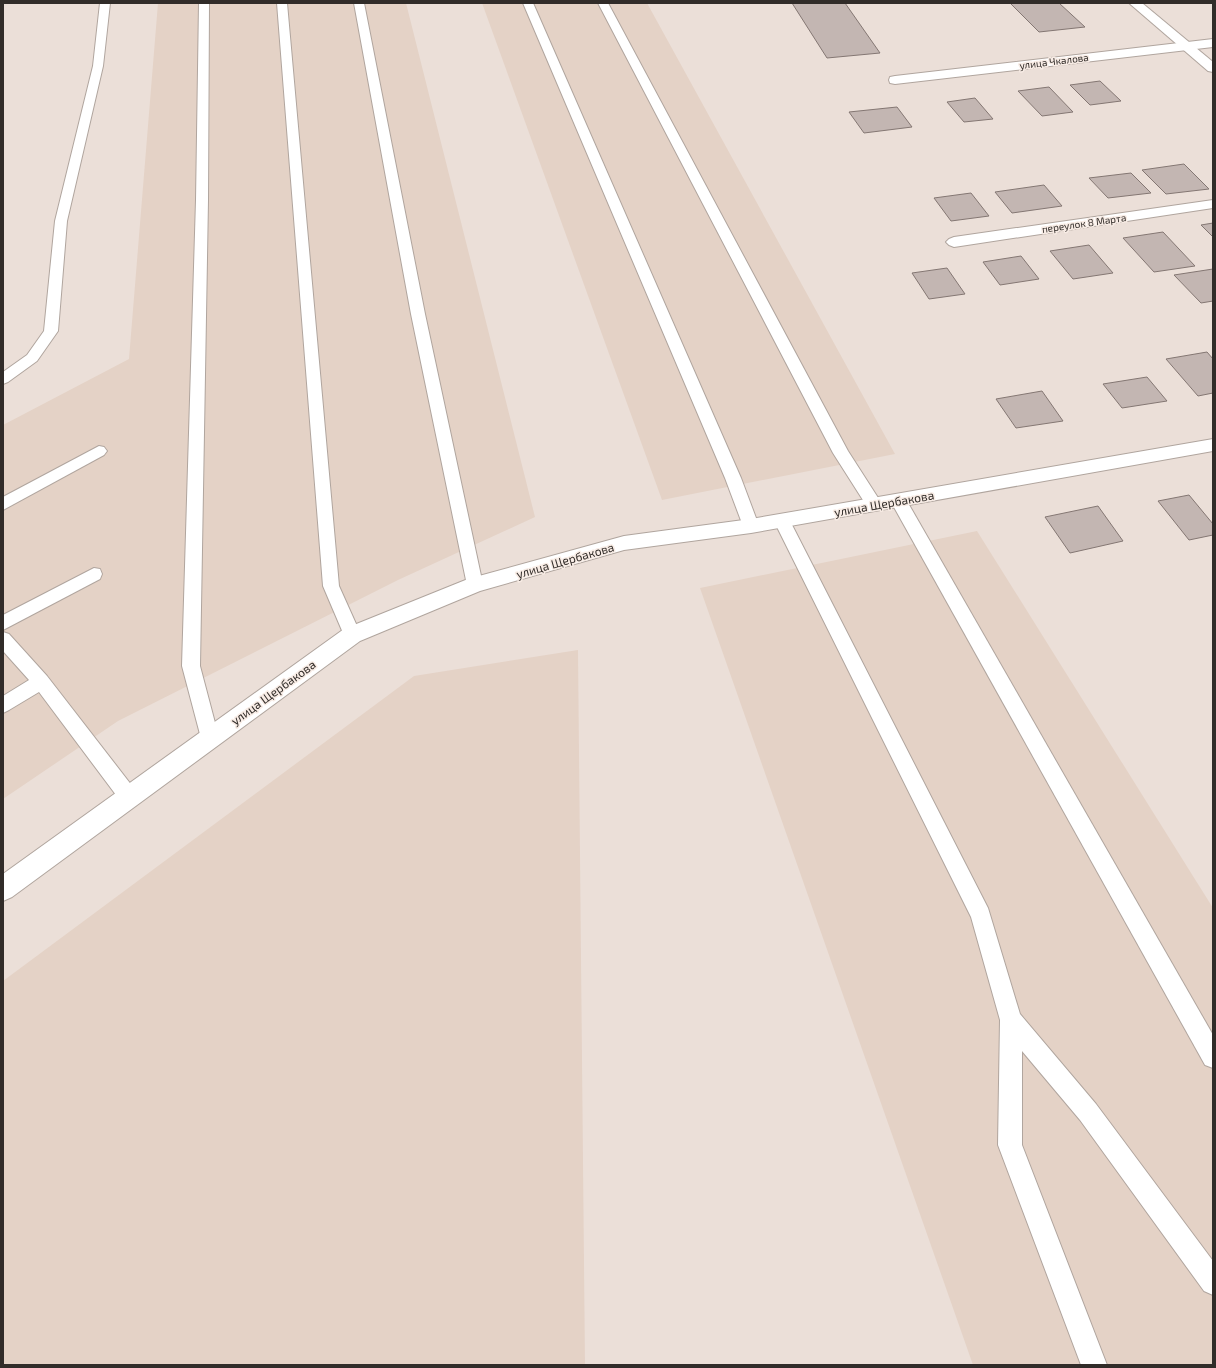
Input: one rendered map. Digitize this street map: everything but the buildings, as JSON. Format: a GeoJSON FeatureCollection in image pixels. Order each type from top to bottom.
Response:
{"type":"FeatureCollection","features":[{"type":"Feature","properties":{"kind":"street"},"geometry":{"type":"LineString","coordinates":[[1135,3],[1213,68]]}},
{"type":"Feature","properties":{"kind":"street","name":"улица Чкалова"},"geometry":{"type":"LineString","coordinates":[[895,80],[1213,43]]}},
{"type":"Feature","properties":{"kind":"street","name":"переулок 8 Марта"},"geometry":{"type":"LineString","coordinates":[[954,242],[1213,204]]}},
{"type":"Feature","properties":{"kind":"street","name":"улица Щербакова"},"geometry":{"type":"LineString","coordinates":[[3,889],[352,635],[475,585],[624,543],[752,526],[1213,445]]}},
{"type":"Feature","properties":{"kind":"lane"},"geometry":{"type":"LineString","coordinates":[[3,379],[32,358],[51,331],[61,221],[98,66],[105,3]]}},
{"type":"Feature","properties":{"kind":"lane"},"geometry":{"type":"LineString","coordinates":[[204,3],[202,200],[191,666],[210,738]]}},
{"type":"Feature","properties":{"kind":"lane"},"geometry":{"type":"LineString","coordinates":[[282,3],[331,586],[352,635]]}},
{"type":"Feature","properties":{"kind":"lane"},"geometry":{"type":"LineString","coordinates":[[359,3],[418,314],[475,585]]}},
{"type":"Feature","properties":{"kind":"lane"},"geometry":{"type":"LineString","coordinates":[[528,3],[752,526]]}},
{"type":"Feature","properties":{"kind":"lane"},"geometry":{"type":"LineString","coordinates":[[603,3],[841,453],[874,504]]}},
{"type":"Feature","properties":{"kind":"lane"},"geometry":{"type":"LineString","coordinates":[[3,504],[99,451]]}},
{"type":"Feature","properties":{"kind":"lane"},"geometry":{"type":"LineString","coordinates":[[898,500],[1213,1057]]}},
{"type":"Feature","properties":{"kind":"lane"},"geometry":{"type":"LineString","coordinates":[[782,521],[981,915],[1011,1020],[1010,1145],[1094,1365]]}},
{"type":"Feature","properties":{"kind":"lane"},"geometry":{"type":"LineString","coordinates":[[3,623],[94,574]]}},
{"type":"Feature","properties":{"kind":"lane"},"geometry":{"type":"LineString","coordinates":[[3,638],[41,681],[129,797]]}},
{"type":"Feature","properties":{"kind":"lane"},"geometry":{"type":"LineString","coordinates":[[3,705],[41,681]]}},
{"type":"Feature","properties":{"kind":"lane"},"geometry":{"type":"LineString","coordinates":[[1011,1020],[1088,1112],[1213,1282]]}},
{"type":"Feature","properties":{"kind":"shaded area"},"geometry":{"type":"Polygon","coordinates":[[[158,3],[406,3],[535,517],[398,580],[118,721],[3,799],[3,425],[129,359],[158,3]]]}},
{"type":"Feature","properties":{"kind":"shaded area"},"geometry":{"type":"Polygon","coordinates":[[[482,3],[647,3],[895,454],[662,500],[482,3]]]}},
{"type":"Feature","properties":{"kind":"shaded area"},"geometry":{"type":"Polygon","coordinates":[[[977,531],[1213,908],[1213,1365],[973,1365],[700,588],[977,531]]]}},
{"type":"Feature","properties":{"kind":"shaded area"},"geometry":{"type":"Polygon","coordinates":[[[578,650],[585,1365],[3,1365],[3,981],[414,676],[578,650]]]}}]}
